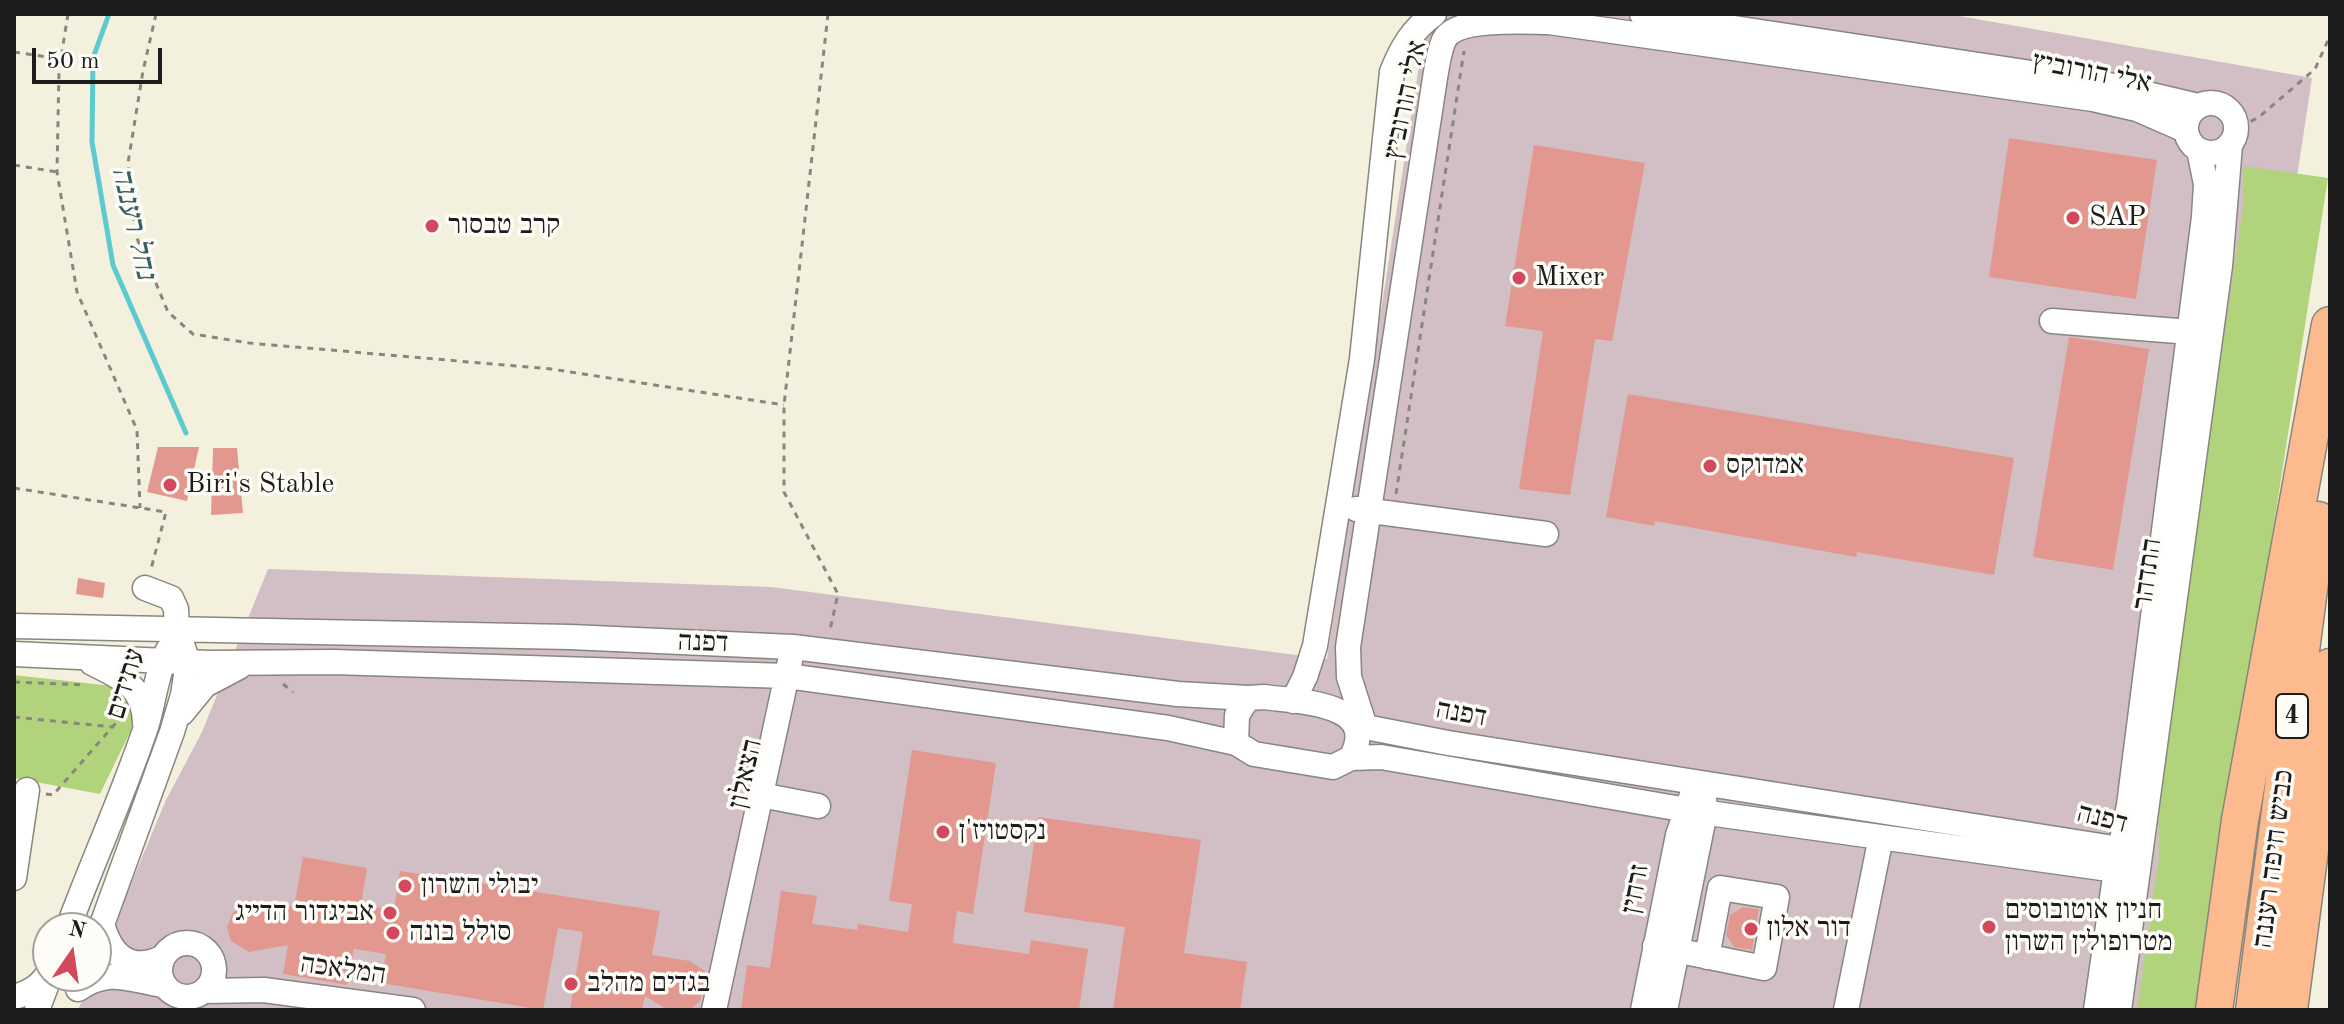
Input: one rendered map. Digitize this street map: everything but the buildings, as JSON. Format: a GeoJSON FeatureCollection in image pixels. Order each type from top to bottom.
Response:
{"type":"FeatureCollection","features":[{"type":"Feature","properties":{"kind":"highway"},"geometry":{"type":"LineString","coordinates":[[2214,1010],[2240,820],[2330,325]]}},
{"type":"Feature","properties":{"kind":"highway","name":"כביש חיפה רעננה"},"geometry":{"type":"LineString","coordinates":[[2254,1010],[2330,423]]}},
{"type":"Feature","properties":{"kind":"highway","name":"כביש חיפה רעננה"},"geometry":{"type":"LineString","coordinates":[[2289,1010],[2330,667]]}},
{"type":"Feature","properties":{"kind":"highway"},"geometry":{"type":"LineString","coordinates":[[2314,819],[2330,785]]}},
{"type":"Feature","properties":{"kind":"street"},"geometry":{"type":"LineString","coordinates":[[1402,47],[1407,14]]}},
{"type":"Feature","properties":{"kind":"street","name":"אלי הורוביץ"},"geometry":{"type":"LineString","coordinates":[[1293,701],[1315,646],[1362,359],[1392,72],[1412,32],[1434,14]]}},
{"type":"Feature","properties":{"kind":"street","name":"אלי הורוביץ"},"geometry":{"type":"LineString","coordinates":[[1642,14],[2104,84],[2198,106]]}},
{"type":"Feature","properties":{"kind":"street","name":"אלי הורוביץ"},"geometry":{"type":"LineString","coordinates":[[1360,726],[1349,677],[1348,647],[1382,512],[1435,78],[1444,38],[1456,29],[1481,23],[1549,22],[2078,97],[2137,109],[2192,140]]}},
{"type":"Feature","properties":{"kind":"street"},"geometry":{"type":"LineString","coordinates":[[2211,103],[2224,106],[2234,116],[2233,137],[2212,154],[2192,140],[2188,116],[2198,106],[2211,103]]}},
{"type":"Feature","properties":{"kind":"street","name":"התדהר"},"geometry":{"type":"LineString","coordinates":[[2096,1010],[2108,922],[2125,860],[2220,266],[2233,137]]}},
{"type":"Feature","properties":{"kind":"street","name":"התדהר"},"geometry":{"type":"LineString","coordinates":[[2119,1010],[2129,805],[2205,198],[2204,166],[2192,140]]}},
{"type":"Feature","properties":{"kind":"street"},"geometry":{"type":"LineString","coordinates":[[2052,321],[2190,332]]}},
{"type":"Feature","properties":{"kind":"street"},"geometry":{"type":"LineString","coordinates":[[1338,506],[1546,534]]}},
{"type":"Feature","properties":{"kind":"street"},"geometry":{"type":"LineString","coordinates":[[145,588],[171,598],[176,609],[177,630]]}},
{"type":"Feature","properties":{"kind":"street","name":"דפנה"},"geometry":{"type":"LineString","coordinates":[[14,626],[570,637],[799,647],[1178,694],[1264,697],[1332,707],[1360,726],[1448,743],[1700,782],[2066,852]]}},
{"type":"Feature","properties":{"kind":"street","name":"עתידים"},"geometry":{"type":"LineString","coordinates":[[74,912],[145,728],[157,691],[162,661],[177,630]]}},
{"type":"Feature","properties":{"kind":"street","name":"עתידים"},"geometry":{"type":"LineString","coordinates":[[106,912],[183,695],[188,662],[177,630]]}},
{"type":"Feature","properties":{"kind":"street","name":"הצאלון"},"geometry":{"type":"LineString","coordinates":[[735,904],[750,897],[799,647]]}},
{"type":"Feature","properties":{"kind":"street","name":"דפנה"},"geometry":{"type":"LineString","coordinates":[[14,654],[188,662],[333,662],[793,676],[1168,728],[1236,743],[1254,754],[1333,767],[1351,758],[1381,757],[1696,811],[1881,837],[2066,852],[2125,860]]}},
{"type":"Feature","properties":{"kind":"street"},"geometry":{"type":"LineString","coordinates":[[78,658],[125,680],[139,696],[145,710],[145,728]]}},
{"type":"Feature","properties":{"kind":"street"},"geometry":{"type":"LineString","coordinates":[[174,725],[205,685],[235,668],[256,663]]}},
{"type":"Feature","properties":{"kind":"street","name":"הצאלון"},"geometry":{"type":"LineString","coordinates":[[714,1010],[735,904],[793,676]]}},
{"type":"Feature","properties":{"kind":"street"},"geometry":{"type":"LineString","coordinates":[[1236,743],[1237,715],[1248,698]]}},
{"type":"Feature","properties":{"kind":"street"},"geometry":{"type":"LineString","coordinates":[[1351,758],[1360,726]]}},
{"type":"Feature","properties":{"kind":"street","name":"זרחין"},"geometry":{"type":"LineString","coordinates":[[1665,1010],[1665,948],[1678,835],[1696,811],[1700,782]]}},
{"type":"Feature","properties":{"kind":"street"},"geometry":{"type":"LineString","coordinates":[[14,878],[27,790]]}},
{"type":"Feature","properties":{"kind":"street"},"geometry":{"type":"LineString","coordinates":[[771,797],[818,806]]}},
{"type":"Feature","properties":{"kind":"street"},"geometry":{"type":"LineString","coordinates":[[2108,922],[2099,892],[2066,852],[2115,823],[2129,805]]}},
{"type":"Feature","properties":{"kind":"street"},"geometry":{"type":"LineString","coordinates":[[1846,1010],[1881,837]]}},
{"type":"Feature","properties":{"kind":"street"},"geometry":{"type":"LineString","coordinates":[[181,943],[191,943],[208,953],[214,965],[210,984],[192,999],[170,992],[159,972],[162,958],[171,947],[181,943]]}},
{"type":"Feature","properties":{"kind":"street"},"geometry":{"type":"LineString","coordinates":[[1665,948],[1707,957]]}},
{"type":"Feature","properties":{"kind":"street","name":"זרחין"},"geometry":{"type":"LineString","coordinates":[[1643,1010],[1665,948]]}},
{"type":"Feature","properties":{"kind":"street"},"geometry":{"type":"LineString","coordinates":[[112,950],[137,964],[162,958]]}},
{"type":"Feature","properties":{"kind":"street","name":"המלאכה"},"geometry":{"type":"LineString","coordinates":[[214,965],[264,990]]}},
{"type":"Feature","properties":{"kind":"street"},"geometry":{"type":"LineString","coordinates":[[112,975],[164,985]]}},
{"type":"Feature","properties":{"kind":"street","name":"המלאכה"},"geometry":{"type":"LineString","coordinates":[[192,999],[264,990],[413,1010]]}},
{"type":"Feature","properties":{"kind":"path"},"geometry":{"type":"LineString","coordinates":[[68,14],[61,59],[57,172],[77,292],[137,430],[140,508]]}},
{"type":"Feature","properties":{"kind":"path"},"geometry":{"type":"LineString","coordinates":[[156,14],[128,163],[136,236],[168,312],[193,334],[249,343],[551,369],[784,405]]}},
{"type":"Feature","properties":{"kind":"path"},"geometry":{"type":"LineString","coordinates":[[799,647],[807,631],[832,630],[838,594],[784,492],[784,405],[828,14]]}},
{"type":"Feature","properties":{"kind":"path"},"geometry":{"type":"LineString","coordinates":[[1382,512],[1467,26]]}},
{"type":"Feature","properties":{"kind":"path"},"geometry":{"type":"LineString","coordinates":[[2233,137],[2315,69],[2330,36]]}},
{"type":"Feature","properties":{"kind":"path"},"geometry":{"type":"LineString","coordinates":[[14,52],[61,59]]}},
{"type":"Feature","properties":{"kind":"path"},"geometry":{"type":"LineString","coordinates":[[14,165],[57,172]]}},
{"type":"Feature","properties":{"kind":"path"},"geometry":{"type":"LineString","coordinates":[[14,488],[166,512],[145,588]]}},
{"type":"Feature","properties":{"kind":"path"},"geometry":{"type":"LineString","coordinates":[[14,682],[85,685]]}},
{"type":"Feature","properties":{"kind":"path"},"geometry":{"type":"LineString","coordinates":[[27,790],[53,795],[139,696]]}},
{"type":"Feature","properties":{"kind":"path"},"geometry":{"type":"LineString","coordinates":[[14,717],[113,727]]}},
{"type":"Feature","properties":{"kind":"shaded area"},"geometry":{"type":"Polygon","coordinates":[[[1427,14],[1948,14],[2312,78],[2170,1010],[78,1010],[86,992],[112,992],[112,929],[166,800],[202,732],[268,569],[771,587],[1327,659],[1427,14]]]}},
{"type":"Feature","properties":{"kind":"green space"},"geometry":{"type":"Polygon","coordinates":[[[2243,166],[2328,178],[2198,1010],[2137,1010],[2159,857],[2158,793],[2243,207],[2243,166]]]}},
{"type":"Feature","properties":{"kind":"green space"},"geometry":{"type":"Polygon","coordinates":[[[14,675],[112,686],[133,700],[134,724],[100,794],[14,778],[14,675]]]}},
{"type":"Feature","properties":{"kind":"waterway","name":"נחל רעננה"},"geometry":{"type":"LineString","coordinates":[[109,14],[93,58],[92,142],[113,265],[186,433]]}},
{"type":"Feature","properties":{"kind":"place","name":"SAP"},"geometry":{"type":"Point","coordinates":[2073,218]}},
{"type":"Feature","properties":{"kind":"place","name":"קרב טבסור"},"geometry":{"type":"Point","coordinates":[432,226]}},
{"type":"Feature","properties":{"kind":"place","name":"Mixer"},"geometry":{"type":"Point","coordinates":[1519,278]}},
{"type":"Feature","properties":{"kind":"place","name":"אמדוקס"},"geometry":{"type":"Point","coordinates":[1710,466]}},
{"type":"Feature","properties":{"kind":"place","name":"Biri's Stable"},"geometry":{"type":"Point","coordinates":[170,485]}},
{"type":"Feature","properties":{"kind":"place","name":"נקסטויז'ן"},"geometry":{"type":"Point","coordinates":[943,832]}},
{"type":"Feature","properties":{"kind":"place","name":"יבולי השרון"},"geometry":{"type":"Point","coordinates":[405,886]}},
{"type":"Feature","properties":{"kind":"place","name":"אביגדור הדייג"},"geometry":{"type":"Point","coordinates":[390,913]}},
{"type":"Feature","properties":{"kind":"place","name":"חניון אוטובוסים מטרופולין השרון"},"geometry":{"type":"Point","coordinates":[1989,927]}},
{"type":"Feature","properties":{"kind":"place","name":"דור אלון"},"geometry":{"type":"Point","coordinates":[1751,929]}},
{"type":"Feature","properties":{"kind":"place","name":"סולל בונה"},"geometry":{"type":"Point","coordinates":[393,933]}},
{"type":"Feature","properties":{"kind":"place","name":"בגדים מהלב"},"geometry":{"type":"Point","coordinates":[571,984]}}]}
